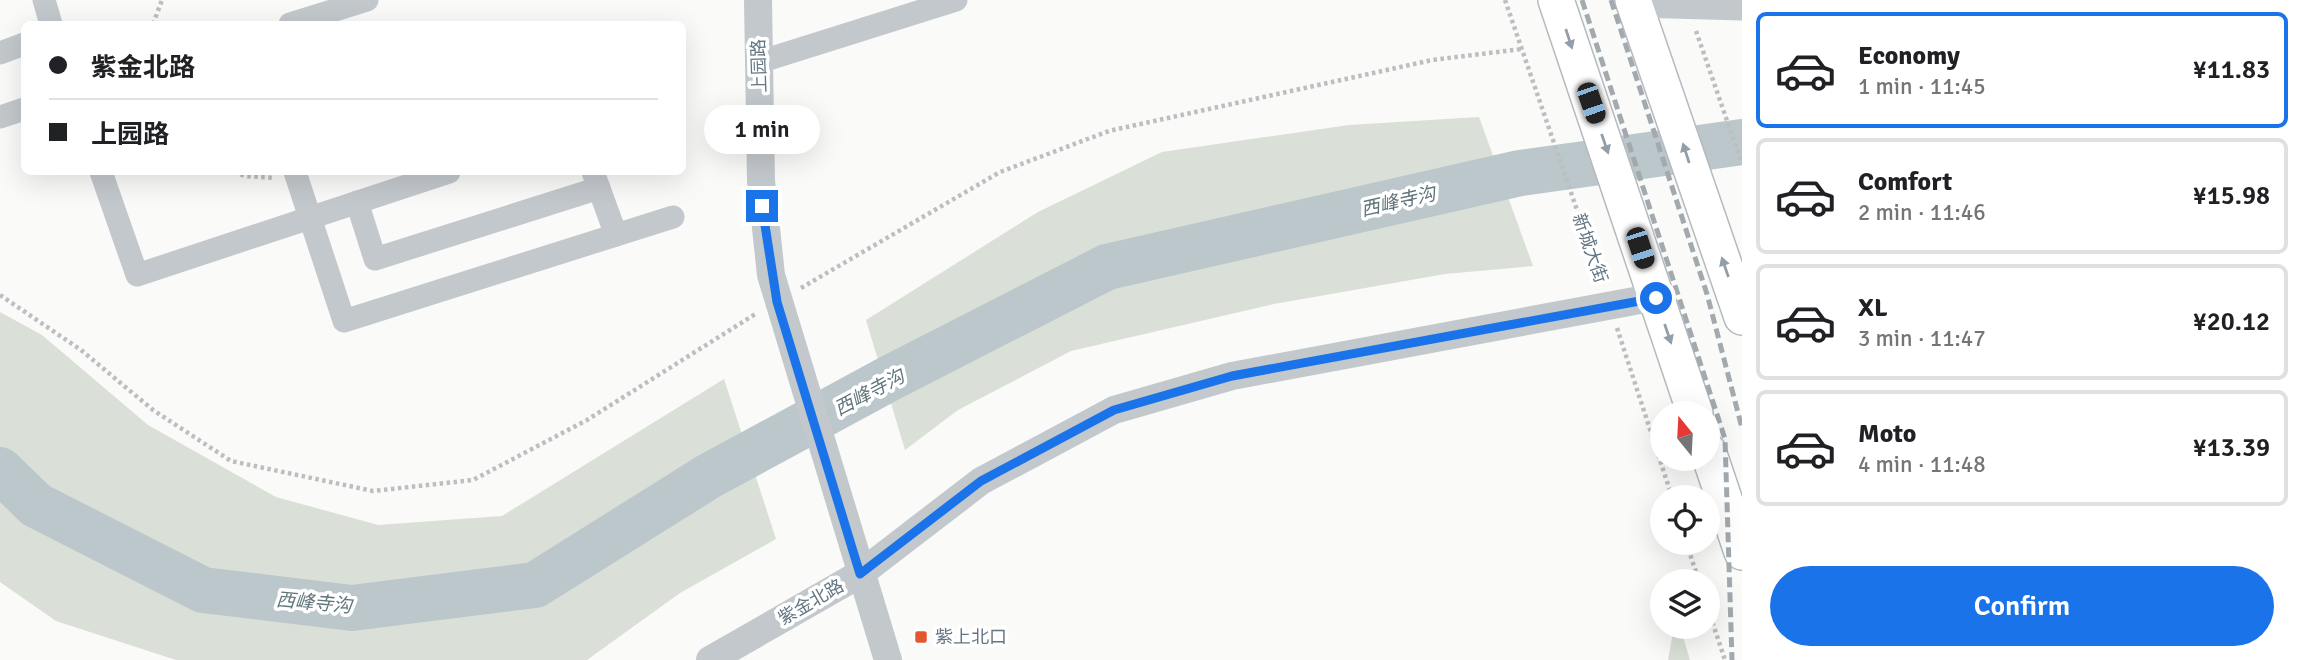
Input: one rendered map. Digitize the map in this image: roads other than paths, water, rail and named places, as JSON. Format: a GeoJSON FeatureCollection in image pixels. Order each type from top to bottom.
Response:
{"type":"FeatureCollection","features":[{"type":"Feature","properties":{"kind":"main road"},"geometry":{"type":"LineString","coordinates":[[1556,0],[1691,401]]}},
{"type":"Feature","properties":{"kind":"main road"},"geometry":{"type":"LineString","coordinates":[[1634,3],[1742,317]]}},
{"type":"Feature","properties":{"kind":"main road"},"geometry":{"type":"LineString","coordinates":[[1715,471],[1742,552]]}},
{"type":"Feature","properties":{"kind":"street"},"geometry":{"type":"LineString","coordinates":[[44,0],[49,21]]}},
{"type":"Feature","properties":{"kind":"street"},"geometry":{"type":"LineString","coordinates":[[300,21],[367,0]]}},
{"type":"Feature","properties":{"kind":"street","name":"上园路"},"geometry":{"type":"LineString","coordinates":[[758,0],[764,232],[780,311],[888,660]]}},
{"type":"Feature","properties":{"kind":"street"},"geometry":{"type":"LineString","coordinates":[[759,62],[956,0]]}},
{"type":"Feature","properties":{"kind":"street"},"geometry":{"type":"LineString","coordinates":[[1634,3],[1742,9]]}},
{"type":"Feature","properties":{"kind":"street"},"geometry":{"type":"LineString","coordinates":[[0,53],[21,45]]}},
{"type":"Feature","properties":{"kind":"street"},"geometry":{"type":"LineString","coordinates":[[0,117],[21,110]]}},
{"type":"Feature","properties":{"kind":"street"},"geometry":{"type":"LineString","coordinates":[[102,175],[137,275],[440,175]]}},
{"type":"Feature","properties":{"kind":"street"},"geometry":{"type":"LineString","coordinates":[[295,175],[344,321],[673,217]]}},
{"type":"Feature","properties":{"kind":"street"},"geometry":{"type":"LineString","coordinates":[[357,202],[375,259],[596,180],[616,235]]}},
{"type":"Feature","properties":{"kind":"street","name":"紫金北路"},"geometry":{"type":"LineString","coordinates":[[710,660],[860,574],[981,481],[1114,410],[1232,376],[1656,298]]}},
{"type":"Feature","properties":{"kind":"waterway","name":"西峰寺沟"},"geometry":{"type":"LineString","coordinates":[[0,470],[36,505],[203,590],[352,608],[535,585],[709,476],[890,378],[1107,267],[1520,173],[1742,142]]}},
{"type":"Feature","properties":{"kind":"railway"},"geometry":{"type":"LineString","coordinates":[[1582,0],[1725,439],[1732,660]]}},
{"type":"Feature","properties":{"kind":"railway"},"geometry":{"type":"LineString","coordinates":[[1611,0],[1707,294],[1742,428]]}},
{"type":"Feature","properties":{"kind":"place","name":"紫上北口"},"geometry":{"type":"Point","coordinates":[921,637]}}]}
